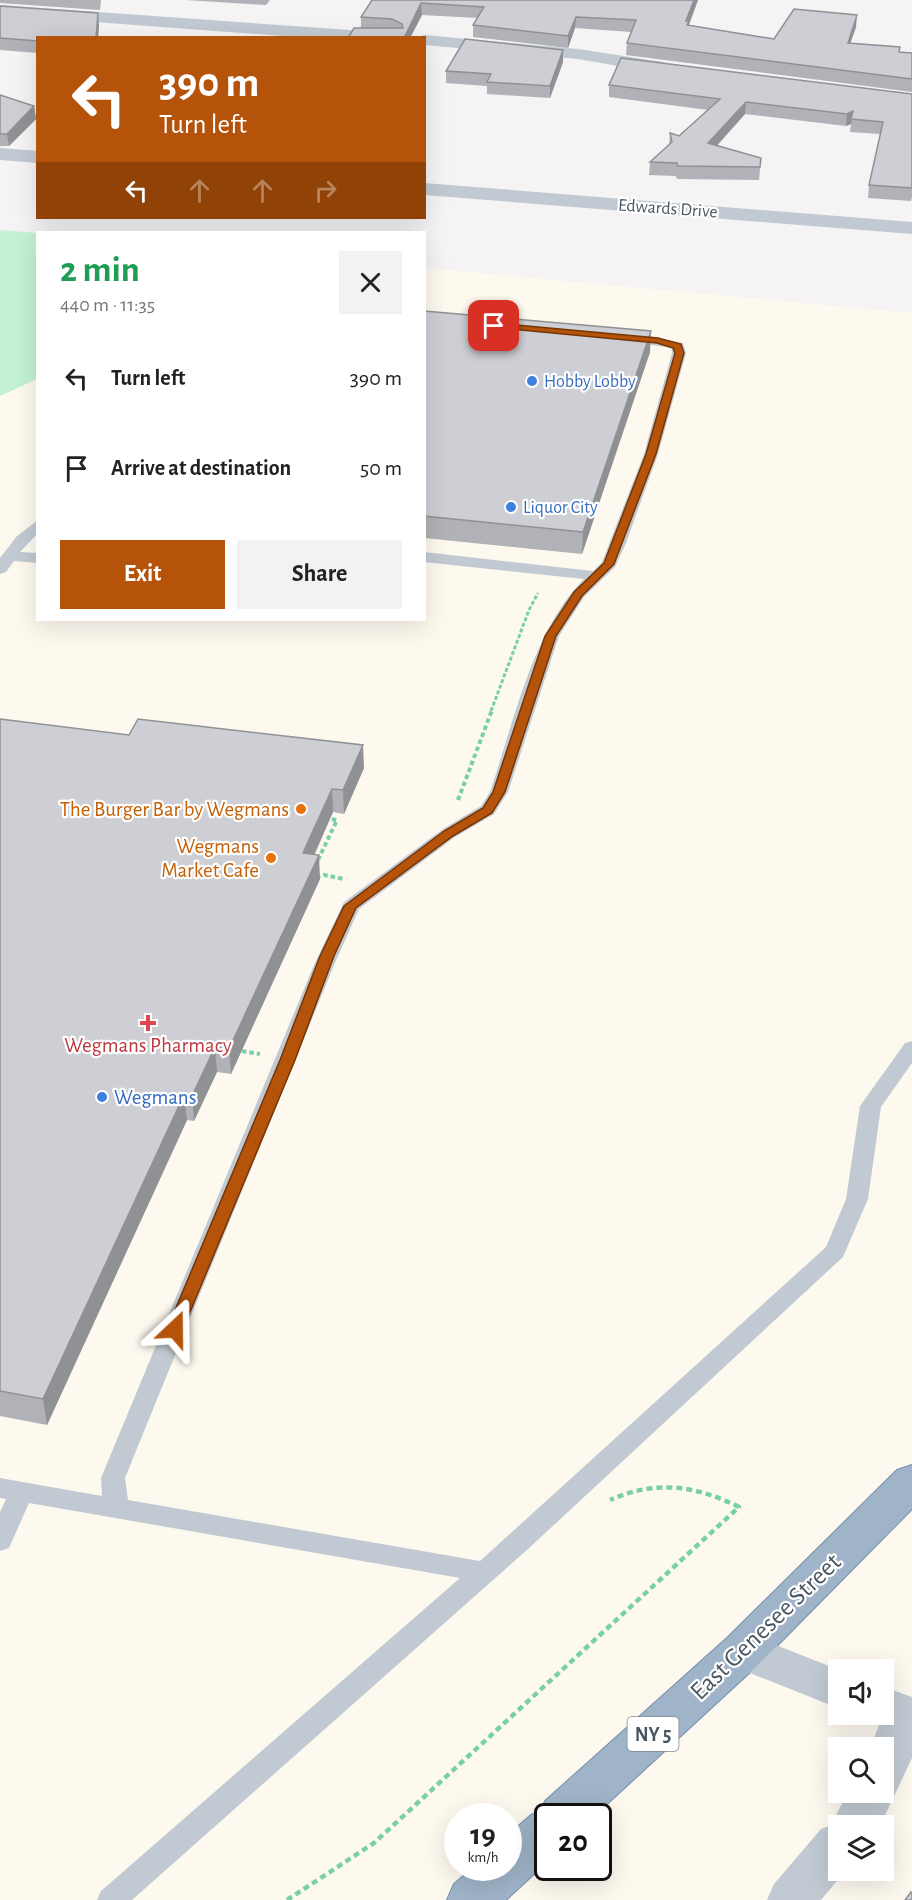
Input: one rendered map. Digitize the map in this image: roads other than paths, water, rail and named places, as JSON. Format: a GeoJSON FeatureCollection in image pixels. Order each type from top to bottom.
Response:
{"type":"FeatureCollection","features":[{"type":"Feature","properties":{"kind":"highway","name":"East Genesee Street"},"geometry":{"type":"LineString","coordinates":[[576,1803],[743,1651],[912,1482]]}},
{"type":"Feature","properties":{"kind":"highway"},"geometry":{"type":"LineString","coordinates":[[522,1854],[534,1843]]}},
{"type":"Feature","properties":{"kind":"highway"},"geometry":{"type":"LineString","coordinates":[[471,1900],[492,1881]]}},
{"type":"Feature","properties":{"kind":"street"},"geometry":{"type":"LineString","coordinates":[[0,10],[364,36]]}},
{"type":"Feature","properties":{"kind":"street"},"geometry":{"type":"LineString","coordinates":[[426,40],[578,54],[676,70]]}},
{"type":"Feature","properties":{"kind":"street"},"geometry":{"type":"LineString","coordinates":[[0,154],[36,157]]}},
{"type":"Feature","properties":{"kind":"street","name":"Edwards Drive"},"geometry":{"type":"LineString","coordinates":[[426,189],[912,228]]}},
{"type":"Feature","properties":{"kind":"street"},"geometry":{"type":"LineString","coordinates":[[743,1651],[828,1685]]}},
{"type":"Feature","properties":{"kind":"street"},"geometry":{"type":"LineString","coordinates":[[893,1737],[900,1713]]}},
{"type":"Feature","properties":{"kind":"street"},"geometry":{"type":"LineString","coordinates":[[791,1900],[828,1856]]}},
{"type":"Feature","properties":{"kind":"lane"},"geometry":{"type":"LineString","coordinates":[[117,1508],[113,1478],[287,1060],[327,956],[351,906],[449,833],[488,810],[499,792],[551,636],[578,594],[609,564],[618,543],[651,454],[679,353],[678,346],[658,340],[611,336]]}},
{"type":"Feature","properties":{"kind":"lane"},"geometry":{"type":"LineString","coordinates":[[5,562],[22,539],[36,526]]}},
{"type":"Feature","properties":{"kind":"lane"},"geometry":{"type":"LineString","coordinates":[[426,557],[597,576]]}},
{"type":"Feature","properties":{"kind":"lane"},"geometry":{"type":"LineString","coordinates":[[5,562],[36,558]]}},
{"type":"Feature","properties":{"kind":"lane"},"geometry":{"type":"LineString","coordinates":[[111,1900],[485,1572],[835,1251],[857,1199],[871,1106],[912,1048]]}},
{"type":"Feature","properties":{"kind":"lane"},"geometry":{"type":"LineString","coordinates":[[0,1541],[11,1490],[485,1572]]}},
{"type":"Feature","properties":{"kind":"place","name":"Hobby Lobby"},"geometry":{"type":"Point","coordinates":[532,381]}},
{"type":"Feature","properties":{"kind":"place","name":"Liquor City"},"geometry":{"type":"Point","coordinates":[511,507]}},
{"type":"Feature","properties":{"kind":"place","name":"The Burger Bar by Wegmans"},"geometry":{"type":"Point","coordinates":[301,809]}},
{"type":"Feature","properties":{"kind":"place","name":"Wegmans Market Cafe"},"geometry":{"type":"Point","coordinates":[271,858]}},
{"type":"Feature","properties":{"kind":"place","name":"Wegmans Pharmacy"},"geometry":{"type":"Point","coordinates":[148,1023]}},
{"type":"Feature","properties":{"kind":"place","name":"Wegmans"},"geometry":{"type":"Point","coordinates":[102,1097]}}]}
